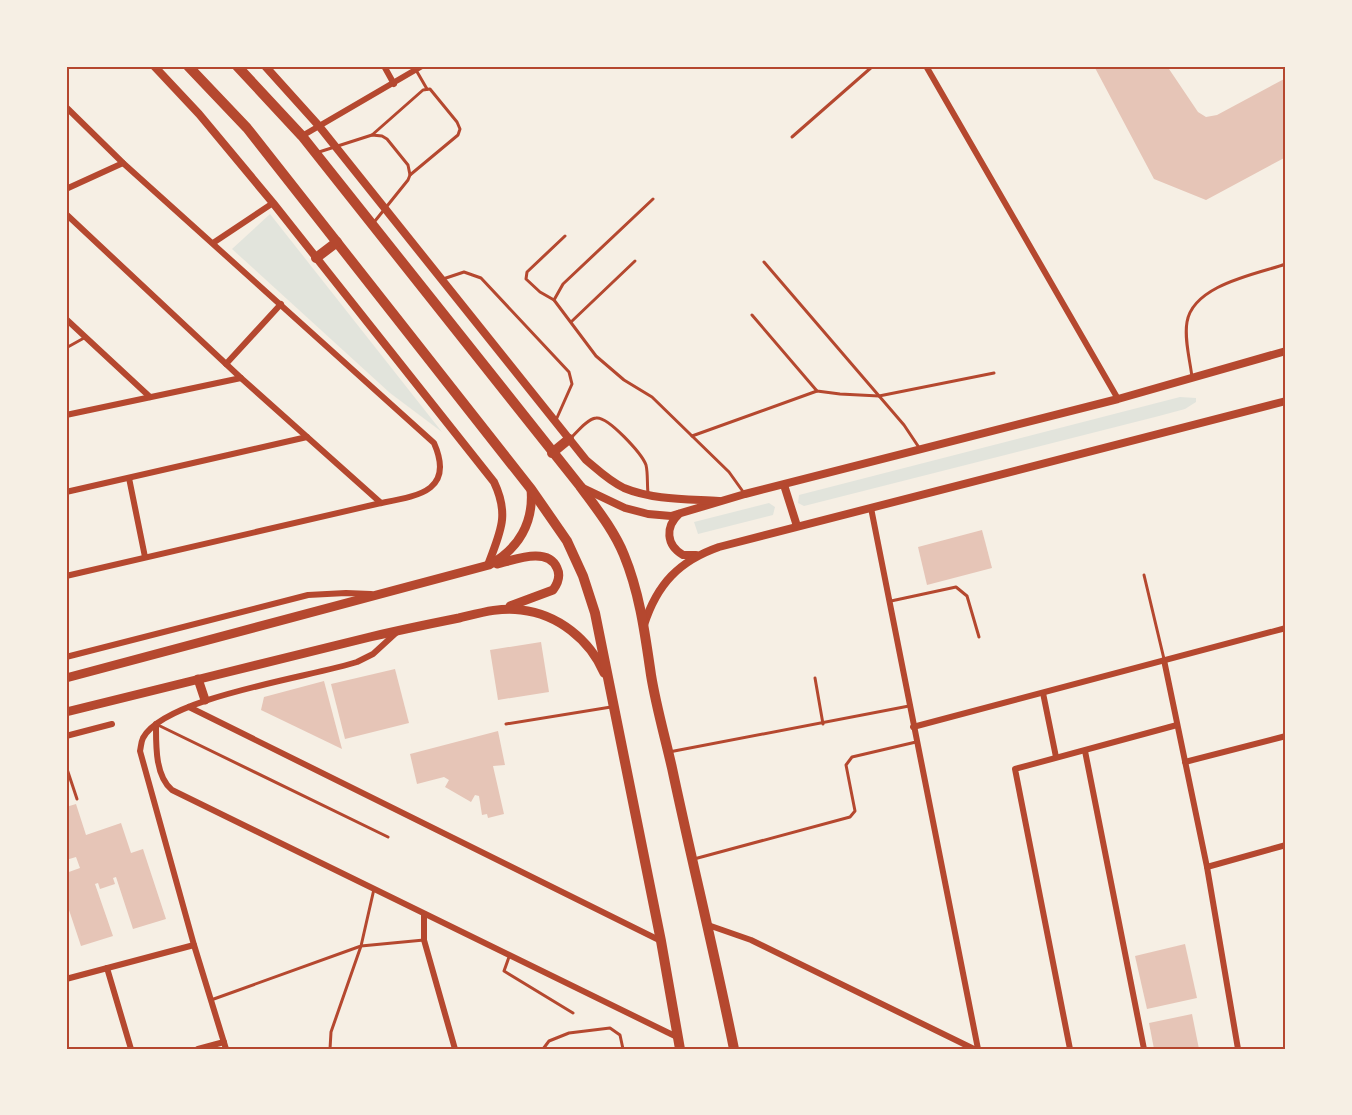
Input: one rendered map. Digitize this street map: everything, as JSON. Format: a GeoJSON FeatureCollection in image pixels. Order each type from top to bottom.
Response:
{"type":"FeatureCollection","features":[{"type":"Feature","properties":{"kind":"highway"},"geometry":{"type":"LineString","coordinates":[[188,66],[247,128],[531,489],[567,541],[583,576],[595,613],[661,941],[680,1049]]}},
{"type":"Feature","properties":{"kind":"highway"},"geometry":{"type":"LineString","coordinates":[[237,66],[302,136],[580,486],[606,522],[624,553],[637,591],[651,677],[734,1049]]}},
{"type":"Feature","properties":{"kind":"highway"},"geometry":{"type":"LineString","coordinates":[[316,258],[337,242]]}},
{"type":"Feature","properties":{"kind":"highway"},"geometry":{"type":"LineString","coordinates":[[552,453],[569,439]]}},
{"type":"Feature","properties":{"kind":"main road"},"geometry":{"type":"LineString","coordinates":[[154,66],[199,114],[273,203],[494,482],[501,497],[503,514],[489,565]]}},
{"type":"Feature","properties":{"kind":"main road"},"geometry":{"type":"LineString","coordinates":[[265,66],[319,126],[586,460],[612,482],[624,488],[648,495],[719,501]]}},
{"type":"Feature","properties":{"kind":"main road"},"geometry":{"type":"LineString","coordinates":[[489,565],[504,556],[521,537],[530,514],[531,489]]}},
{"type":"Feature","properties":{"kind":"main road"},"geometry":{"type":"LineString","coordinates":[[66,678],[489,565],[541,556],[553,561],[558,569],[558,582],[550,592],[505,608],[399,630],[66,712]]}},
{"type":"Feature","properties":{"kind":"main road"},"geometry":{"type":"LineString","coordinates":[[505,608],[543,615],[576,634],[600,664],[608,682]]}},
{"type":"Feature","properties":{"kind":"main road"},"geometry":{"type":"LineString","coordinates":[[198,679],[205,700]]}},
{"type":"Feature","properties":{"kind":"street"},"geometry":{"type":"LineString","coordinates":[[384,66],[394,84]]}},
{"type":"Feature","properties":{"kind":"street"},"geometry":{"type":"LineString","coordinates":[[926,66],[1118,399]]}},
{"type":"Feature","properties":{"kind":"street"},"geometry":{"type":"LineString","coordinates":[[302,136],[419,68]]}},
{"type":"Feature","properties":{"kind":"street"},"geometry":{"type":"LineString","coordinates":[[66,107],[123,163],[434,443],[441,460],[440,477],[417,496],[381,502],[66,576]]}},
{"type":"Feature","properties":{"kind":"street"},"geometry":{"type":"LineString","coordinates":[[66,189],[123,163]]}},
{"type":"Feature","properties":{"kind":"street"},"geometry":{"type":"LineString","coordinates":[[213,243],[273,203]]}},
{"type":"Feature","properties":{"kind":"street"},"geometry":{"type":"LineString","coordinates":[[66,214],[241,378],[381,502]]}},
{"type":"Feature","properties":{"kind":"street"},"geometry":{"type":"LineString","coordinates":[[226,364],[280,304]]}},
{"type":"Feature","properties":{"kind":"street"},"geometry":{"type":"LineString","coordinates":[[66,319],[150,397]]}},
{"type":"Feature","properties":{"kind":"street"},"geometry":{"type":"LineString","coordinates":[[580,486],[637,512],[671,516],[745,494],[1118,399],[1286,351]]}},
{"type":"Feature","properties":{"kind":"street"},"geometry":{"type":"LineString","coordinates":[[66,415],[241,378]]}},
{"type":"Feature","properties":{"kind":"street"},"geometry":{"type":"LineString","coordinates":[[680,513],[669,528],[672,544],[683,555],[698,555],[797,526],[1286,401]]}},
{"type":"Feature","properties":{"kind":"street"},"geometry":{"type":"LineString","coordinates":[[66,492],[307,437]]}},
{"type":"Feature","properties":{"kind":"street"},"geometry":{"type":"LineString","coordinates":[[129,478],[145,557]]}},
{"type":"Feature","properties":{"kind":"street"},"geometry":{"type":"LineString","coordinates":[[784,484],[797,526]]}},
{"type":"Feature","properties":{"kind":"street"},"geometry":{"type":"LineString","coordinates":[[871,508],[976,1049]]}},
{"type":"Feature","properties":{"kind":"street"},"geometry":{"type":"LineString","coordinates":[[644,625],[655,598],[663,586],[672,575],[698,555]]}},
{"type":"Feature","properties":{"kind":"street"},"geometry":{"type":"LineString","coordinates":[[66,657],[308,595],[346,592],[380,595]]}},
{"type":"Feature","properties":{"kind":"street"},"geometry":{"type":"LineString","coordinates":[[913,727],[1286,628]]}},
{"type":"Feature","properties":{"kind":"street"},"geometry":{"type":"LineString","coordinates":[[198,1049],[225,1046],[194,945],[140,751],[141,740],[156,724],[205,700],[357,662],[373,654],[399,630]]}},
{"type":"Feature","properties":{"kind":"street"},"geometry":{"type":"LineString","coordinates":[[1164,660],[1207,867],[1238,1049]]}},
{"type":"Feature","properties":{"kind":"street"},"geometry":{"type":"LineString","coordinates":[[1043,693],[1056,757]]}},
{"type":"Feature","properties":{"kind":"street"},"geometry":{"type":"LineString","coordinates":[[189,707],[661,941]]}},
{"type":"Feature","properties":{"kind":"street"},"geometry":{"type":"LineString","coordinates":[[66,736],[112,724]]}},
{"type":"Feature","properties":{"kind":"street"},"geometry":{"type":"LineString","coordinates":[[156,724],[159,765],[169,788],[678,1037]]}},
{"type":"Feature","properties":{"kind":"street"},"geometry":{"type":"LineString","coordinates":[[1070,1049],[1015,769],[1177,725]]}},
{"type":"Feature","properties":{"kind":"street"},"geometry":{"type":"LineString","coordinates":[[1185,762],[1286,735]]}},
{"type":"Feature","properties":{"kind":"street"},"geometry":{"type":"LineString","coordinates":[[1085,751],[1144,1049]]}},
{"type":"Feature","properties":{"kind":"street"},"geometry":{"type":"LineString","coordinates":[[1207,867],[1286,845]]}},
{"type":"Feature","properties":{"kind":"street"},"geometry":{"type":"LineString","coordinates":[[424,914],[424,940],[455,1049]]}},
{"type":"Feature","properties":{"kind":"street"},"geometry":{"type":"LineString","coordinates":[[708,925],[751,940],[976,1049]]}},
{"type":"Feature","properties":{"kind":"street"},"geometry":{"type":"LineString","coordinates":[[66,979],[194,945]]}},
{"type":"Feature","properties":{"kind":"street"},"geometry":{"type":"LineString","coordinates":[[107,968],[130,1049]]}},
{"type":"Feature","properties":{"kind":"lane"},"geometry":{"type":"LineString","coordinates":[[792,137],[873,66]]}},
{"type":"Feature","properties":{"kind":"lane"},"geometry":{"type":"LineString","coordinates":[[372,225],[410,175],[458,135],[460,129],[430,89],[427,89],[419,68]]}},
{"type":"Feature","properties":{"kind":"lane"},"geometry":{"type":"LineString","coordinates":[[316,154],[372,135],[427,89]]}},
{"type":"Feature","properties":{"kind":"lane"},"geometry":{"type":"LineString","coordinates":[[372,135],[387,139],[408,165],[410,175]]}},
{"type":"Feature","properties":{"kind":"lane"},"geometry":{"type":"LineString","coordinates":[[554,300],[563,284],[653,199]]}},
{"type":"Feature","properties":{"kind":"lane"},"geometry":{"type":"LineString","coordinates":[[565,236],[527,272],[526,279],[540,292],[554,300],[596,356],[624,380],[652,397],[729,472],[745,494]]}},
{"type":"Feature","properties":{"kind":"lane"},"geometry":{"type":"LineString","coordinates":[[571,322],[635,261]]}},
{"type":"Feature","properties":{"kind":"lane"},"geometry":{"type":"LineString","coordinates":[[764,262],[904,425],[921,450]]}},
{"type":"Feature","properties":{"kind":"lane"},"geometry":{"type":"LineString","coordinates":[[1192,379],[1186,325],[1189,313],[1201,297],[1220,286],[1286,264]]}},
{"type":"Feature","properties":{"kind":"lane"},"geometry":{"type":"LineString","coordinates":[[441,280],[464,272],[481,278],[569,372],[572,384],[556,422]]}},
{"type":"Feature","properties":{"kind":"lane"},"geometry":{"type":"LineString","coordinates":[[752,315],[817,391]]}},
{"type":"Feature","properties":{"kind":"lane"},"geometry":{"type":"LineString","coordinates":[[66,348],[86,337]]}},
{"type":"Feature","properties":{"kind":"lane"},"geometry":{"type":"LineString","coordinates":[[692,436],[817,391],[879,396],[994,373]]}},
{"type":"Feature","properties":{"kind":"lane"},"geometry":{"type":"LineString","coordinates":[[569,439],[597,417],[605,419],[628,440],[646,465],[648,495]]}},
{"type":"Feature","properties":{"kind":"lane"},"geometry":{"type":"LineString","coordinates":[[1144,575],[1164,660]]}},
{"type":"Feature","properties":{"kind":"lane"},"geometry":{"type":"LineString","coordinates":[[889,601],[957,587],[967,596],[979,637]]}},
{"type":"Feature","properties":{"kind":"lane"},"geometry":{"type":"LineString","coordinates":[[815,678],[823,724]]}},
{"type":"Feature","properties":{"kind":"lane"},"geometry":{"type":"LineString","coordinates":[[506,724],[613,706]]}},
{"type":"Feature","properties":{"kind":"lane"},"geometry":{"type":"LineString","coordinates":[[668,752],[909,706]]}},
{"type":"Feature","properties":{"kind":"lane"},"geometry":{"type":"LineString","coordinates":[[156,724],[388,837]]}},
{"type":"Feature","properties":{"kind":"lane"},"geometry":{"type":"LineString","coordinates":[[692,860],[850,817],[855,811],[846,765],[852,757],[916,742]]}},
{"type":"Feature","properties":{"kind":"lane"},"geometry":{"type":"LineString","coordinates":[[66,766],[77,799]]}},
{"type":"Feature","properties":{"kind":"lane"},"geometry":{"type":"LineString","coordinates":[[330,1049],[331,1032],[361,946],[374,889]]}},
{"type":"Feature","properties":{"kind":"lane"},"geometry":{"type":"LineString","coordinates":[[211,1000],[361,946],[424,940]]}},
{"type":"Feature","properties":{"kind":"lane"},"geometry":{"type":"LineString","coordinates":[[510,955],[504,971],[573,1013]]}},
{"type":"Feature","properties":{"kind":"lane"},"geometry":{"type":"LineString","coordinates":[[543,1049],[549,1041],[568,1033],[610,1029],[620,1035],[623,1049]]}},
{"type":"Feature","properties":{"kind":"shaded area"},"geometry":{"type":"Polygon","coordinates":[[[270,214],[442,432],[390,393],[232,249],[270,214]]]}},
{"type":"Feature","properties":{"kind":"shaded area"},"geometry":{"type":"Polygon","coordinates":[[[1180,397],[1196,398],[1196,402],[1185,409],[1159,416],[804,506],[798,503],[799,495],[1180,397]]]}},
{"type":"Feature","properties":{"kind":"shaded area"},"geometry":{"type":"Polygon","coordinates":[[[769,503],[775,507],[773,515],[698,534],[694,522],[769,503]]]}},
{"type":"Feature","properties":{"kind":"building"},"geometry":{"type":"Polygon","coordinates":[[[1094,66],[1167,66],[1198,112],[1206,117],[1217,115],[1286,78],[1286,157],[1206,200],[1154,179],[1094,66]]]}},
{"type":"Feature","properties":{"kind":"building"},"geometry":{"type":"Polygon","coordinates":[[[982,530],[992,568],[927,585],[918,547],[982,530]]]}},
{"type":"Feature","properties":{"kind":"building"},"geometry":{"type":"Polygon","coordinates":[[[541,642],[549,692],[498,700],[490,650],[541,642]]]}},
{"type":"Feature","properties":{"kind":"building"},"geometry":{"type":"Polygon","coordinates":[[[395,669],[409,723],[345,739],[331,684],[395,669]]]}},
{"type":"Feature","properties":{"kind":"building"},"geometry":{"type":"Polygon","coordinates":[[[324,681],[342,749],[261,710],[264,697],[324,681]]]}},
{"type":"Feature","properties":{"kind":"building"},"geometry":{"type":"Polygon","coordinates":[[[498,731],[505,765],[493,766],[504,814],[488,818],[487,814],[482,815],[479,796],[475,795],[471,802],[445,787],[449,780],[444,777],[417,784],[410,754],[498,731]]]}},
{"type":"Feature","properties":{"kind":"building"},"geometry":{"type":"Polygon","coordinates":[[[76,804],[86,835],[121,823],[131,853],[143,849],[166,919],[133,929],[116,877],[113,878],[115,884],[100,889],[98,883],[95,884],[113,936],[81,946],[66,901],[66,873],[80,868],[76,857],[66,860],[66,807],[76,804]]]}},
{"type":"Feature","properties":{"kind":"building"},"geometry":{"type":"Polygon","coordinates":[[[1185,944],[1197,998],[1147,1009],[1135,956],[1185,944]]]}},
{"type":"Feature","properties":{"kind":"building"},"geometry":{"type":"Polygon","coordinates":[[[1192,1014],[1199,1049],[1154,1049],[1149,1023],[1192,1014]]]}}]}
